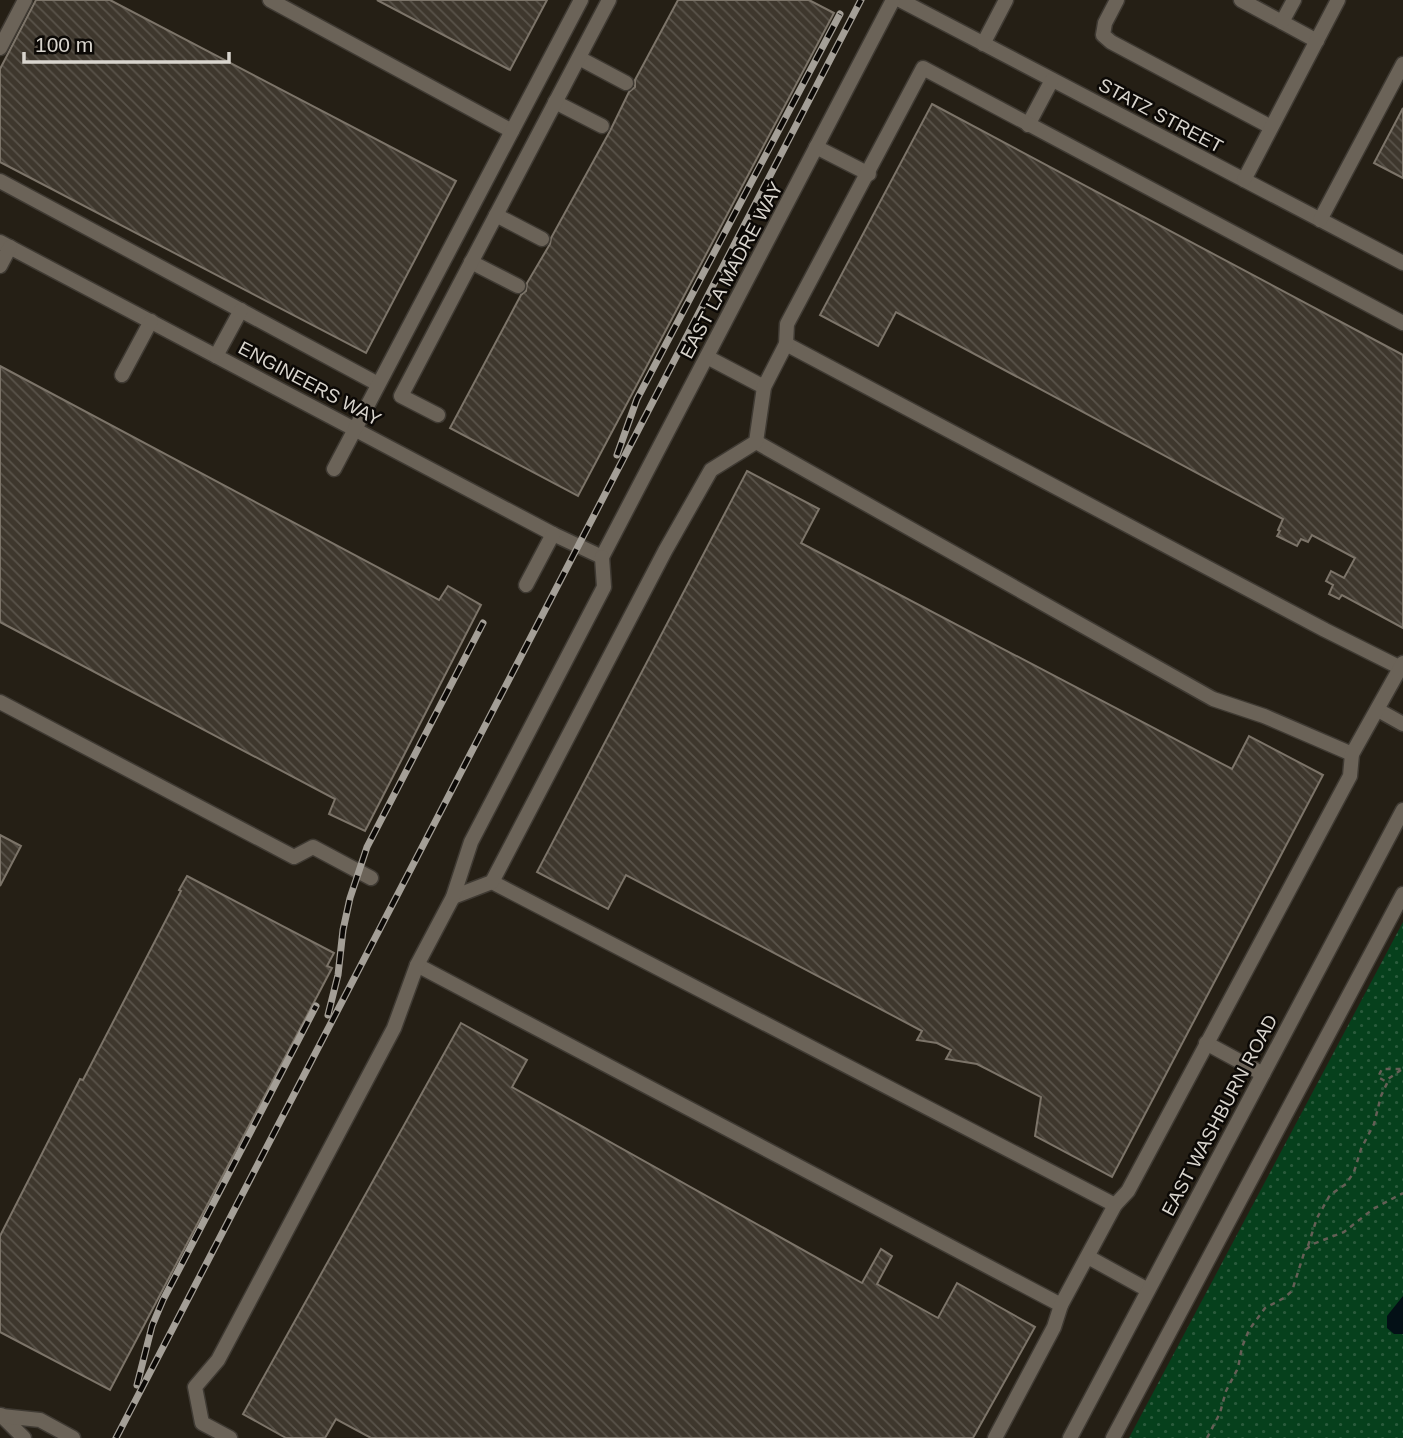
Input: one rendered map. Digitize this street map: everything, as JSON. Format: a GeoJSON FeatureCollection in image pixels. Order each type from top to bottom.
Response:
{"type":"FeatureCollection","features":[{"type":"Feature","properties":{"kind":"street"},"geometry":{"type":"LineString","coordinates":[[0,48],[25,0]]}},
{"type":"Feature","properties":{"kind":"street"},"geometry":{"type":"LineString","coordinates":[[270,0],[512,131]]}},
{"type":"Feature","properties":{"kind":"street"},"geometry":{"type":"LineString","coordinates":[[334,469],[581,0]]}},
{"type":"Feature","properties":{"kind":"street"},"geometry":{"type":"LineString","coordinates":[[438,415],[401,396],[609,0]]}},
{"type":"Feature","properties":{"kind":"street","name":"EAST LA MADRE WAY"},"geometry":{"type":"LineString","coordinates":[[602,557],[893,0]]}},
{"type":"Feature","properties":{"kind":"street","name":"STATZ STREET"},"geometry":{"type":"LineString","coordinates":[[901,0],[1403,263]]}},
{"type":"Feature","properties":{"kind":"street"},"geometry":{"type":"LineString","coordinates":[[983,44],[1006,0]]}},
{"type":"Feature","properties":{"kind":"street"},"geometry":{"type":"LineString","coordinates":[[1117,0],[1105,23],[1103,35],[1111,42],[1271,127]]}},
{"type":"Feature","properties":{"kind":"street"},"geometry":{"type":"LineString","coordinates":[[1241,0],[1317,41]]}},
{"type":"Feature","properties":{"kind":"street"},"geometry":{"type":"LineString","coordinates":[[1282,22],[1294,0]]}},
{"type":"Feature","properties":{"kind":"street"},"geometry":{"type":"LineString","coordinates":[[1244,180],[1338,0]]}},
{"type":"Feature","properties":{"kind":"street"},"geometry":{"type":"LineString","coordinates":[[579,58],[626,83]]}},
{"type":"Feature","properties":{"kind":"street"},"geometry":{"type":"LineString","coordinates":[[1320,220],[1403,64]]}},
{"type":"Feature","properties":{"kind":"street"},"geometry":{"type":"LineString","coordinates":[[453,897],[492,882],[665,551],[711,470],[756,442],[764,387],[786,344],[787,324],[923,68],[1403,323]]}},
{"type":"Feature","properties":{"kind":"street"},"geometry":{"type":"LineString","coordinates":[[1028,125],[1052,80]]}},
{"type":"Feature","properties":{"kind":"street"},"geometry":{"type":"LineString","coordinates":[[555,102],[602,126]]}},
{"type":"Feature","properties":{"kind":"street"},"geometry":{"type":"LineString","coordinates":[[816,147],[869,174]]}},
{"type":"Feature","properties":{"kind":"street"},"geometry":{"type":"LineString","coordinates":[[0,181],[378,384]]}},
{"type":"Feature","properties":{"kind":"street"},"geometry":{"type":"LineString","coordinates":[[496,215],[542,239]]}},
{"type":"Feature","properties":{"kind":"street"},"geometry":{"type":"LineString","coordinates":[[0,266],[5,244]]}},
{"type":"Feature","properties":{"kind":"street","name":"ENGINEERS WAY"},"geometry":{"type":"LineString","coordinates":[[5,244],[553,534],[602,557]]}},
{"type":"Feature","properties":{"kind":"street"},"geometry":{"type":"LineString","coordinates":[[471,262],[518,286]]}},
{"type":"Feature","properties":{"kind":"street"},"geometry":{"type":"LineString","coordinates":[[216,356],[241,310]]}},
{"type":"Feature","properties":{"kind":"street"},"geometry":{"type":"LineString","coordinates":[[122,375],[151,321]]}},
{"type":"Feature","properties":{"kind":"street"},"geometry":{"type":"LineString","coordinates":[[786,344],[1325,630],[1401,665],[1352,754],[1350,776],[1128,1191],[1115,1205],[1061,1305],[1054,1327],[995,1438]]}},
{"type":"Feature","properties":{"kind":"street"},"geometry":{"type":"LineString","coordinates":[[707,357],[764,387]]}},
{"type":"Feature","properties":{"kind":"street"},"geometry":{"type":"LineString","coordinates":[[756,442],[1213,699],[1264,716],[1352,754]]}},
{"type":"Feature","properties":{"kind":"street"},"geometry":{"type":"LineString","coordinates":[[526,586],[553,534]]}},
{"type":"Feature","properties":{"kind":"street"},"geometry":{"type":"LineString","coordinates":[[230,1438],[202,1423],[195,1387],[218,1360],[394,1028],[417,965],[453,897],[471,842],[604,587],[602,557]]}},
{"type":"Feature","properties":{"kind":"street"},"geometry":{"type":"LineString","coordinates":[[0,702],[294,857],[313,847],[371,878]]}},
{"type":"Feature","properties":{"kind":"street"},"geometry":{"type":"LineString","coordinates":[[1378,710],[1403,724]]}},
{"type":"Feature","properties":{"kind":"street","name":"EAST WASHBURN ROAD"},"geometry":{"type":"LineString","coordinates":[[1070,1438],[1403,810]]}},
{"type":"Feature","properties":{"kind":"street"},"geometry":{"type":"LineString","coordinates":[[492,882],[1115,1205]]}},
{"type":"Feature","properties":{"kind":"street"},"geometry":{"type":"LineString","coordinates":[[1113,1438],[1403,894]]}},
{"type":"Feature","properties":{"kind":"street"},"geometry":{"type":"LineString","coordinates":[[417,965],[1061,1305]]}},
{"type":"Feature","properties":{"kind":"street"},"geometry":{"type":"LineString","coordinates":[[1206,1043],[1263,1074]]}},
{"type":"Feature","properties":{"kind":"street"},"geometry":{"type":"LineString","coordinates":[[1087,1257],[1149,1290]]}},
{"type":"Feature","properties":{"kind":"street"},"geometry":{"type":"LineString","coordinates":[[1,1415],[24,1438]]}},
{"type":"Feature","properties":{"kind":"street"},"geometry":{"type":"LineString","coordinates":[[1,1415],[40,1420],[73,1438]]}},
{"type":"Feature","properties":{"kind":"path"},"geometry":{"type":"LineString","coordinates":[[1389,1079],[1381,1080],[1378,1072],[1386,1068],[1402,1069]]}},
{"type":"Feature","properties":{"kind":"path"},"geometry":{"type":"LineString","coordinates":[[1207,1438],[1238,1368],[1249,1330],[1265,1308],[1292,1291],[1312,1228],[1330,1195],[1351,1177],[1374,1124],[1381,1096],[1389,1079],[1402,1069]]}},
{"type":"Feature","properties":{"kind":"path"},"geometry":{"type":"LineString","coordinates":[[1308,1246],[1344,1232],[1373,1209],[1403,1193]]}},
{"type":"Feature","properties":{"kind":"green space"},"geometry":{"type":"Polygon","coordinates":[[[1403,922],[1403,1438],[1129,1438],[1403,922]]]}},
{"type":"Feature","properties":{"kind":"shaded area"},"geometry":{"type":"Polygon","coordinates":[[[1403,1296],[1403,1334],[1394,1334],[1387,1328],[1387,1316],[1403,1296]]]}},
{"type":"Feature","properties":{"kind":"building"},"geometry":{"type":"Polygon","coordinates":[[[36,0],[110,0],[456,181],[366,353],[0,162],[0,69],[36,0]]]}},
{"type":"Feature","properties":{"kind":"building"},"geometry":{"type":"Polygon","coordinates":[[[377,0],[547,0],[510,70],[377,0]]]}},
{"type":"Feature","properties":{"kind":"building"},"geometry":{"type":"Polygon","coordinates":[[[678,0],[809,0],[834,13],[578,496],[450,428],[521,295],[526,291],[527,283],[629,92],[635,87],[635,80],[678,0]]]}},
{"type":"Feature","properties":{"kind":"building"},"geometry":{"type":"Polygon","coordinates":[[[932,104],[1403,355],[1403,628],[1342,595],[1339,599],[1329,594],[1333,585],[1326,581],[1331,571],[1344,578],[1355,558],[1312,535],[1308,542],[1301,539],[1297,546],[1277,536],[1283,519],[896,312],[878,346],[820,315],[932,104]]]}},
{"type":"Feature","properties":{"kind":"building"},"geometry":{"type":"Polygon","coordinates":[[[1403,108],[1403,178],[1374,163],[1403,108]]]}},
{"type":"Feature","properties":{"kind":"building"},"geometry":{"type":"Polygon","coordinates":[[[0,366],[439,600],[448,586],[481,605],[365,831],[329,814],[335,799],[0,622],[0,366]]]}},
{"type":"Feature","properties":{"kind":"building"},"geometry":{"type":"Polygon","coordinates":[[[747,471],[819,509],[801,543],[1232,769],[1249,736],[1323,775],[1112,1177],[1035,1136],[1041,1097],[977,1064],[946,1059],[951,1050],[937,1043],[917,1040],[922,1031],[626,875],[608,909],[537,872],[747,471]]]}},
{"type":"Feature","properties":{"kind":"building"},"geometry":{"type":"Polygon","coordinates":[[[0,835],[21,846],[0,886],[0,835]]]}},
{"type":"Feature","properties":{"kind":"building"},"geometry":{"type":"Polygon","coordinates":[[[187,876],[334,953],[327,966],[332,968],[110,1390],[0,1332],[0,1236],[187,876]]]}},
{"type":"Feature","properties":{"kind":"building"},"geometry":{"type":"Polygon","coordinates":[[[461,1023],[527,1060],[512,1087],[862,1283],[881,1249],[892,1256],[877,1284],[938,1318],[957,1283],[1035,1327],[973,1438],[371,1438],[336,1419],[325,1438],[286,1438],[243,1414],[461,1023]]]}},
{"type":"Feature","properties":{"kind":"railway"},"geometry":{"type":"LineString","coordinates":[[116,1438],[861,0]]}},
{"type":"Feature","properties":{"kind":"railway"},"geometry":{"type":"LineString","coordinates":[[617,455],[637,399],[840,14]]}},
{"type":"Feature","properties":{"kind":"railway"},"geometry":{"type":"LineString","coordinates":[[328,1015],[338,975],[350,898],[367,847],[483,623]]}},
{"type":"Feature","properties":{"kind":"railway"},"geometry":{"type":"LineString","coordinates":[[137,1385],[152,1326],[163,1300],[316,1006]]}}]}
